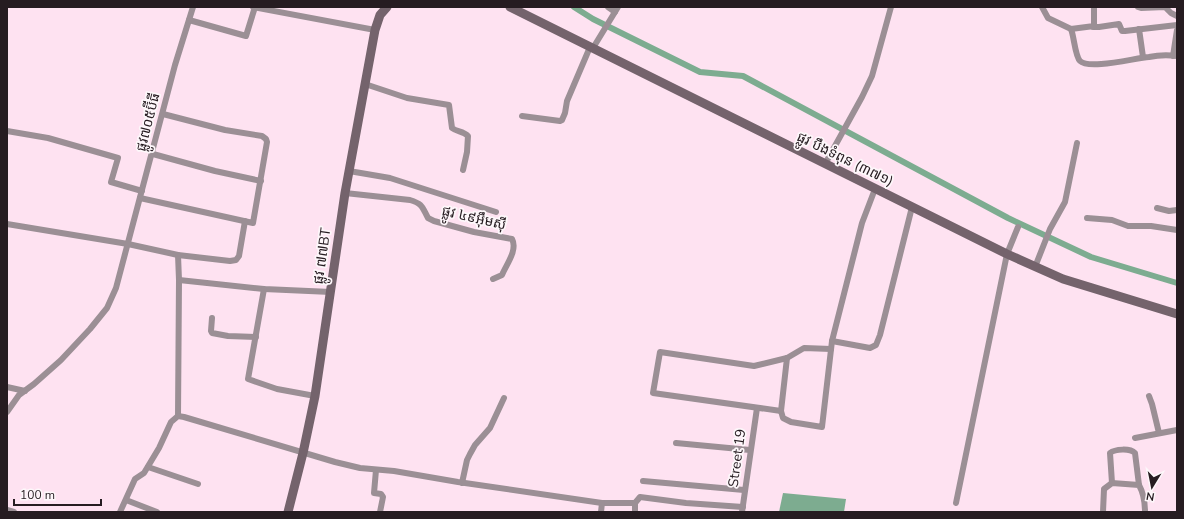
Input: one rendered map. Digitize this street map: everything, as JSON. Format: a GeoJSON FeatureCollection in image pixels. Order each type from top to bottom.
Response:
{"type":"FeatureCollection","features":[{"type":"Feature","properties":{"kind":"main road","name":"ផ្លូវ ៧៧BT"},"geometry":{"type":"LineString","coordinates":[[288,512],[303,453],[315,396],[345,193],[375,30],[380,15],[387,7]]}},
{"type":"Feature","properties":{"kind":"main road","name":"ផ្លូវ បឹងទំពុន (៣៧១)"},"geometry":{"type":"LineString","coordinates":[[510,7],[1006,254],[1062,279],[1177,314]]}},
{"type":"Feature","properties":{"kind":"street","name":"ផ្លូវ៧០៥ប៊ីធី"},"geometry":{"type":"LineString","coordinates":[[7,412],[19,395],[61,360],[107,308],[116,288],[193,7]]}},
{"type":"Feature","properties":{"kind":"street"},"geometry":{"type":"LineString","coordinates":[[189,20],[246,36],[254,7],[375,30]]}},
{"type":"Feature","properties":{"kind":"street"},"geometry":{"type":"LineString","coordinates":[[522,116],[562,120],[567,101],[592,48],[617,9],[608,7]]}},
{"type":"Feature","properties":{"kind":"street"},"geometry":{"type":"LineString","coordinates":[[825,164],[872,76],[891,7]]}},
{"type":"Feature","properties":{"kind":"street"},"geometry":{"type":"LineString","coordinates":[[1042,7],[1048,18],[1071,28],[1099,27],[1118,24],[1124,31],[1177,25]]}},
{"type":"Feature","properties":{"kind":"street"},"geometry":{"type":"LineString","coordinates":[[1093,27],[1094,7]]}},
{"type":"Feature","properties":{"kind":"street"},"geometry":{"type":"LineString","coordinates":[[1138,7],[1165,7],[1177,16]]}},
{"type":"Feature","properties":{"kind":"street"},"geometry":{"type":"LineString","coordinates":[[1071,28],[1079,60],[1084,63],[1096,65],[1143,57],[1166,55],[1175,56],[1177,30]]}},
{"type":"Feature","properties":{"kind":"street"},"geometry":{"type":"LineString","coordinates":[[1139,29],[1143,57]]}},
{"type":"Feature","properties":{"kind":"street"},"geometry":{"type":"LineString","coordinates":[[365,84],[406,98],[449,105],[452,128],[465,133],[468,136],[467,152],[463,170]]}},
{"type":"Feature","properties":{"kind":"street"},"geometry":{"type":"LineString","coordinates":[[140,198],[253,223],[267,142],[264,137],[225,130],[163,114]]}},
{"type":"Feature","properties":{"kind":"street"},"geometry":{"type":"LineString","coordinates":[[7,131],[48,138],[118,158],[111,182],[142,191]]}},
{"type":"Feature","properties":{"kind":"street"},"geometry":{"type":"LineString","coordinates":[[1035,267],[1050,229],[1065,202],[1077,144]]}},
{"type":"Feature","properties":{"kind":"street"},"geometry":{"type":"LineString","coordinates":[[153,154],[215,171],[261,180]]}},
{"type":"Feature","properties":{"kind":"street"},"geometry":{"type":"LineString","coordinates":[[349,171],[390,178],[496,212]]}},
{"type":"Feature","properties":{"kind":"street"},"geometry":{"type":"LineString","coordinates":[[787,358],[781,411],[783,418],[812,426],[822,427],[832,341],[862,223],[876,189]]}},
{"type":"Feature","properties":{"kind":"street","name":"ផ្លូវ ៤៩អ៊ឹមស៊ី"},"geometry":{"type":"LineString","coordinates":[[345,193],[418,202],[423,206],[428,218],[434,221],[474,232],[512,239],[514,243],[512,256],[502,275],[493,278]]}},
{"type":"Feature","properties":{"kind":"street"},"geometry":{"type":"LineString","coordinates":[[832,341],[870,348],[876,345],[880,335],[912,208]]}},
{"type":"Feature","properties":{"kind":"street"},"geometry":{"type":"LineString","coordinates":[[1157,208],[1169,211],[1177,210]]}},
{"type":"Feature","properties":{"kind":"street"},"geometry":{"type":"LineString","coordinates":[[1086,218],[1112,220],[1128,226],[1151,226],[1177,230]]}},
{"type":"Feature","properties":{"kind":"street"},"geometry":{"type":"LineString","coordinates":[[7,224],[128,244],[178,255],[230,261],[236,260],[239,256],[245,221]]}},
{"type":"Feature","properties":{"kind":"street"},"geometry":{"type":"LineString","coordinates":[[956,503],[1006,254],[1018,227]]}},
{"type":"Feature","properties":{"kind":"street"},"geometry":{"type":"LineString","coordinates":[[120,512],[135,479],[144,473],[171,422],[178,416],[178,255]]}},
{"type":"Feature","properties":{"kind":"street"},"geometry":{"type":"LineString","coordinates":[[179,280],[264,289],[331,292]]}},
{"type":"Feature","properties":{"kind":"street"},"geometry":{"type":"LineString","coordinates":[[264,289],[248,379],[277,390],[315,396]]}},
{"type":"Feature","properties":{"kind":"street"},"geometry":{"type":"LineString","coordinates":[[212,318],[212,333],[228,336],[256,337]]}},
{"type":"Feature","properties":{"kind":"street"},"geometry":{"type":"LineString","coordinates":[[781,411],[653,393],[660,352],[754,366],[787,358],[804,348],[831,349]]}},
{"type":"Feature","properties":{"kind":"street"},"geometry":{"type":"LineString","coordinates":[[7,387],[25,391]]}},
{"type":"Feature","properties":{"kind":"street"},"geometry":{"type":"LineString","coordinates":[[1149,396],[1159,433]]}},
{"type":"Feature","properties":{"kind":"street"},"geometry":{"type":"LineString","coordinates":[[462,483],[470,454],[475,445],[490,428],[504,398]]}},
{"type":"Feature","properties":{"kind":"street","name":"Street 19"},"geometry":{"type":"LineString","coordinates":[[742,510],[756,408]]}},
{"type":"Feature","properties":{"kind":"street"},"geometry":{"type":"LineString","coordinates":[[178,416],[203,422],[341,464],[360,468],[394,471],[462,483],[602,503],[635,503]]}},
{"type":"Feature","properties":{"kind":"street"},"geometry":{"type":"LineString","coordinates":[[1135,438],[1177,430]]}},
{"type":"Feature","properties":{"kind":"street"},"geometry":{"type":"LineString","coordinates":[[676,443],[750,450]]}},
{"type":"Feature","properties":{"kind":"street"},"geometry":{"type":"LineString","coordinates":[[1112,482],[1110,453],[1112,451],[1133,451],[1135,453],[1138,485],[1142,491],[1145,512]]}},
{"type":"Feature","properties":{"kind":"street"},"geometry":{"type":"LineString","coordinates":[[148,467],[198,484]]}},
{"type":"Feature","properties":{"kind":"street"},"geometry":{"type":"LineString","coordinates":[[376,470],[374,493],[381,494],[384,497],[380,512]]}},
{"type":"Feature","properties":{"kind":"street"},"geometry":{"type":"LineString","coordinates":[[643,480],[744,490]]}},
{"type":"Feature","properties":{"kind":"street"},"geometry":{"type":"LineString","coordinates":[[1103,512],[1104,489],[1112,482],[1138,485]]}},
{"type":"Feature","properties":{"kind":"street"},"geometry":{"type":"LineString","coordinates":[[635,512],[635,503],[640,497],[742,510]]}},
{"type":"Feature","properties":{"kind":"street"},"geometry":{"type":"LineString","coordinates":[[126,500],[156,512]]}},
{"type":"Feature","properties":{"kind":"street"},"geometry":{"type":"LineString","coordinates":[[601,512],[602,503]]}},
{"type":"Feature","properties":{"kind":"street"},"geometry":{"type":"LineString","coordinates":[[7,510],[14,512]]}},
{"type":"Feature","properties":{"kind":"shaded area"},"geometry":{"type":"Polygon","coordinates":[[[783,493],[846,499],[844,512],[779,512],[783,493]]]}},
{"type":"Feature","properties":{"kind":"waterway"},"geometry":{"type":"LineString","coordinates":[[574,7],[593,19],[700,72],[743,76],[1008,218],[1091,257],[1177,283]]}}]}
